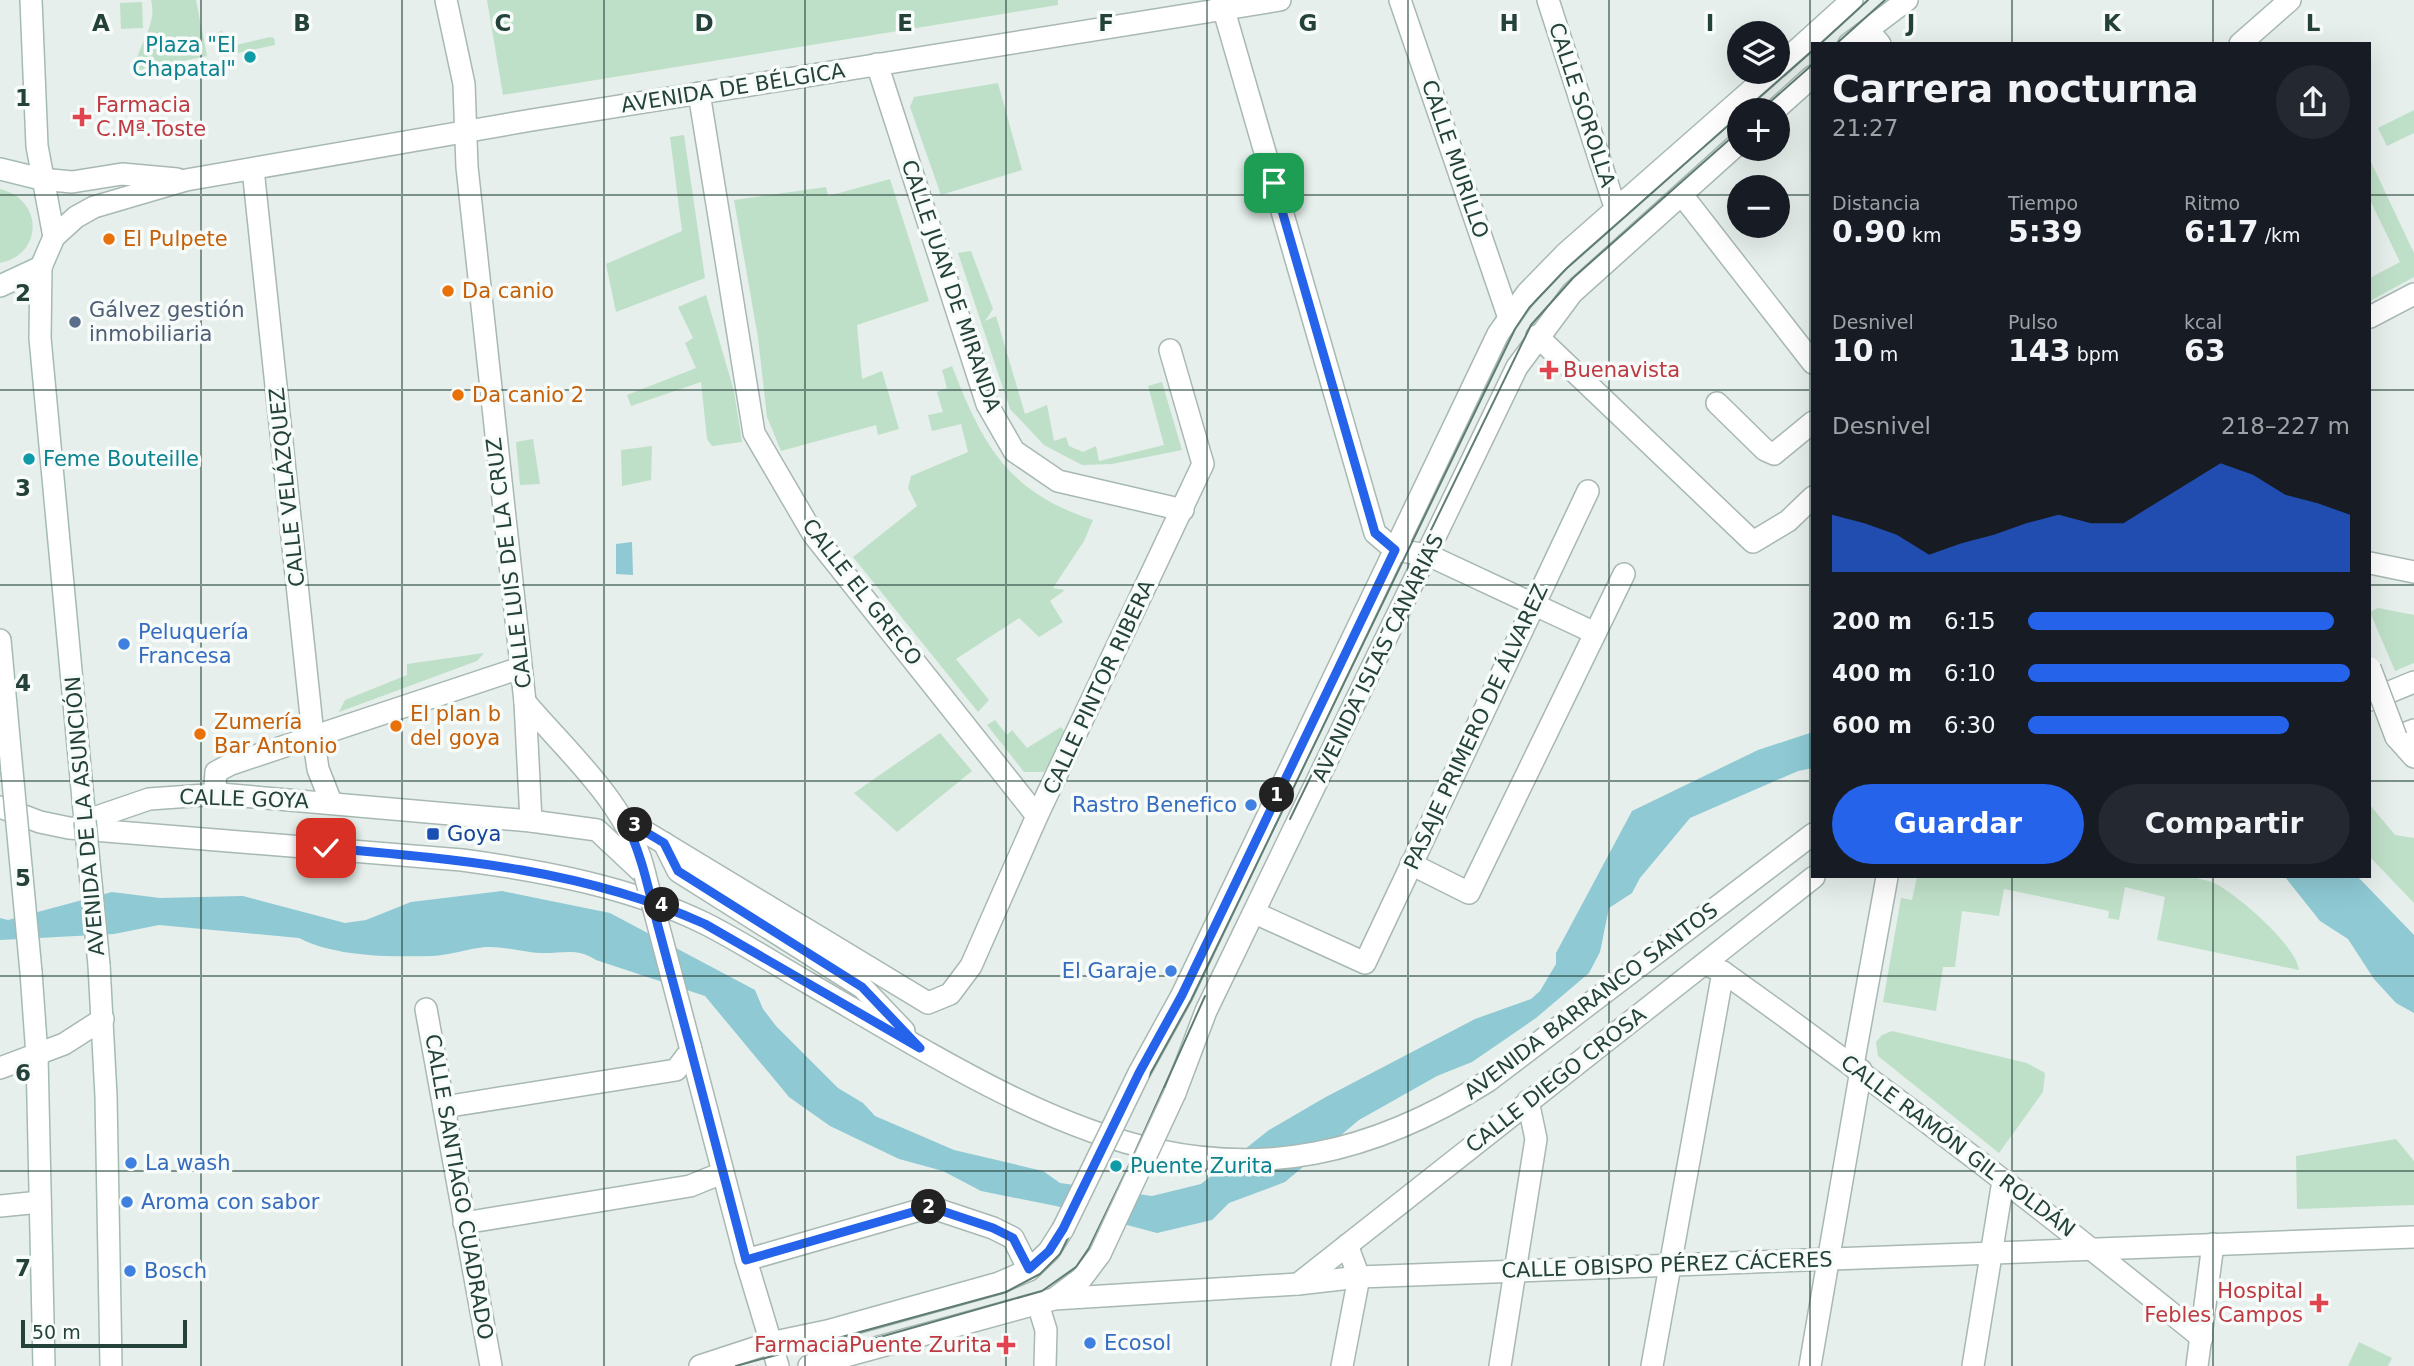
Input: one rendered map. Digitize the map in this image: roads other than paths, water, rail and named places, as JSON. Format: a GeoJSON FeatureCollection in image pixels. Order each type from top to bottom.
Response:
{"type":"FeatureCollection","features":[{"type":"Feature","properties":{"kind":"street"},"geometry":{"type":"LineString","coordinates":[[0,286],[41,267],[54,237],[41,179],[34,114],[32,0]]}},
{"type":"Feature","properties":{"kind":"street","name":"CALLE LUIS DE LA CRUZ"},"geometry":{"type":"LineString","coordinates":[[446,0],[464,84],[465,131],[525,702],[531,821]]}},
{"type":"Feature","properties":{"kind":"street","name":"AVENIDA DE BÉLGICA"},"geometry":{"type":"LineString","coordinates":[[54,237],[76,217],[94,207],[186,180],[1222,4],[1280,0]]}},
{"type":"Feature","properties":{"kind":"street","name":"CALLE MURILLO"},"geometry":{"type":"LineString","coordinates":[[1400,0],[1509,318]]}},
{"type":"Feature","properties":{"kind":"street","name":"CALLE SOROLLA"},"geometry":{"type":"LineString","coordinates":[[1548,0],[1613,201],[1619,207]]}},
{"type":"Feature","properties":{"kind":"street"},"geometry":{"type":"LineString","coordinates":[[1790,55],[1852,0]]}},
{"type":"Feature","properties":{"kind":"street"},"geometry":{"type":"LineString","coordinates":[[1856,42],[1874,37],[1907,0]]}},
{"type":"Feature","properties":{"kind":"street"},"geometry":{"type":"LineString","coordinates":[[2242,42],[2290,0]]}},
{"type":"Feature","properties":{"kind":"street"},"geometry":{"type":"LineString","coordinates":[[1222,4],[1375,533],[1395,550],[1427,555],[1595,633]]}},
{"type":"Feature","properties":{"kind":"street","name":"CALLE JUAN DE MIRANDA"},"geometry":{"type":"LineString","coordinates":[[877,64],[987,404],[1014,451],[1058,481],[1183,510]]}},
{"type":"Feature","properties":{"kind":"street"},"geometry":{"type":"LineString","coordinates":[[1788,98],[1811,78]]}},
{"type":"Feature","properties":{"kind":"street","name":"AVENIDA ISLAS CANARIAS"},"geometry":{"type":"LineString","coordinates":[[700,1366],[771,1343],[999,1283],[1029,1269],[1049,1251],[1063,1229],[1139,1073],[1182,995],[1509,318],[1527,293],[1619,207],[1758,84]]}},
{"type":"Feature","properties":{"kind":"street","name":"CALLE EL GRECO"},"geometry":{"type":"LineString","coordinates":[[699,93],[754,433],[813,534],[1037,816]]}},
{"type":"Feature","properties":{"kind":"street","name":"AVENIDA ISLAS CANARIAS"},"geometry":{"type":"LineString","coordinates":[[809,1366],[1046,1302],[1096,1260],[1175,1093],[1206,1012],[1517,367],[1537,336],[1572,293],[1727,154]]}},
{"type":"Feature","properties":{"kind":"street","name":"AVENIDA DE BÉLGICA"},"geometry":{"type":"LineString","coordinates":[[0,169],[41,179],[72,182],[122,174],[186,180]]}},
{"type":"Feature","properties":{"kind":"street","name":"CALLE VELÁZQUEZ"},"geometry":{"type":"LineString","coordinates":[[253,169],[313,735],[318,769],[331,802]]}},
{"type":"Feature","properties":{"kind":"street"},"geometry":{"type":"LineString","coordinates":[[1682,195],[1811,360]]}},
{"type":"Feature","properties":{"kind":"street","name":"AVENIDA DE LA ASUNCIÓN"},"geometry":{"type":"LineString","coordinates":[[41,267],[40,338],[103,1019],[111,1366]]}},
{"type":"Feature","properties":{"kind":"street"},"geometry":{"type":"LineString","coordinates":[[2371,316],[2414,295]]}},
{"type":"Feature","properties":{"kind":"street"},"geometry":{"type":"LineString","coordinates":[[1537,336],[1753,542],[1788,521],[1811,498]]}},
{"type":"Feature","properties":{"kind":"street","name":"CALLE PINTOR RIBERA"},"geometry":{"type":"LineString","coordinates":[[664,843],[928,1003],[950,994],[971,966],[1037,816],[1203,464],[1170,350]]}},
{"type":"Feature","properties":{"kind":"street"},"geometry":{"type":"LineString","coordinates":[[1717,402],[1765,450],[1774,454],[1811,424]]}},
{"type":"Feature","properties":{"kind":"street","name":"PASAJE PRIMERO DE ÁLVAREZ"},"geometry":{"type":"LineString","coordinates":[[1255,913],[1365,963],[1588,491]]}},
{"type":"Feature","properties":{"kind":"street"},"geometry":{"type":"LineString","coordinates":[[2371,563],[2414,572]]}},
{"type":"Feature","properties":{"kind":"street"},"geometry":{"type":"LineString","coordinates":[[1412,864],[1469,893],[1624,574]]}},
{"type":"Feature","properties":{"kind":"street"},"geometry":{"type":"LineString","coordinates":[[0,640],[37,1056],[44,1366]]}},
{"type":"Feature","properties":{"kind":"street"},"geometry":{"type":"LineString","coordinates":[[220,794],[215,779],[216,772],[221,768],[313,735],[520,668]]}},
{"type":"Feature","properties":{"kind":"street"},"geometry":{"type":"LineString","coordinates":[[2371,670],[2405,733],[2414,757]]}},
{"type":"Feature","properties":{"kind":"street"},"geometry":{"type":"LineString","coordinates":[[2371,700],[2414,682]]}},
{"type":"Feature","properties":{"kind":"street","name":"CALLE LUIS DE LA CRUZ"},"geometry":{"type":"LineString","coordinates":[[525,702],[617,811],[639,847],[722,1173],[778,1366]]}},
{"type":"Feature","properties":{"kind":"street","name":"CALLE GOYA"},"geometry":{"type":"LineString","coordinates":[[85,821],[149,799],[220,794],[531,821],[597,830]]}},
{"type":"Feature","properties":{"kind":"street","name":"AVENIDA BARRANCO SANTOS"},"geometry":{"type":"LineString","coordinates":[[0,807],[40,822],[69,828],[462,860],[523,868],[634,897],[705,924],[920,1048],[1037,1110],[1079,1129],[1120,1143],[1167,1154],[1224,1160],[1271,1158],[1335,1150],[1377,1137],[1449,1106],[1488,1081],[1811,836]]}},
{"type":"Feature","properties":{"kind":"street"},"geometry":{"type":"LineString","coordinates":[[645,875],[597,830],[617,811],[664,843],[678,871],[862,987],[920,1048]]}},
{"type":"Feature","properties":{"kind":"street","name":"CALLE DIEGO CROSA"},"geometry":{"type":"LineString","coordinates":[[1298,1284],[1528,1101],[1714,968],[1813,878]]}},
{"type":"Feature","properties":{"kind":"street"},"geometry":{"type":"LineString","coordinates":[[1811,1366],[1886,878]]}},
{"type":"Feature","properties":{"kind":"street"},"geometry":{"type":"LineString","coordinates":[[1652,1366],[1670,1265],[1714,968]]}},
{"type":"Feature","properties":{"kind":"street","name":"CALLE RAMÓN GIL ROLDÁN"},"geometry":{"type":"LineString","coordinates":[[1714,968],[1857,1067],[2093,1249],[2202,1338]]}},
{"type":"Feature","properties":{"kind":"street","name":"CALLE SANTIAGO CUADRADO"},"geometry":{"type":"LineString","coordinates":[[426,1009],[491,1366]]}},
{"type":"Feature","properties":{"kind":"street"},"geometry":{"type":"LineString","coordinates":[[0,1068],[37,1056],[76,1037],[103,1019]]}},
{"type":"Feature","properties":{"kind":"street"},"geometry":{"type":"LineString","coordinates":[[676,1070],[690,1048]]}},
{"type":"Feature","properties":{"kind":"street"},"geometry":{"type":"LineString","coordinates":[[444,1107],[676,1070],[691,1074],[701,1086]]}},
{"type":"Feature","properties":{"kind":"street"},"geometry":{"type":"LineString","coordinates":[[1500,1366],[1536,1139],[1528,1101]]}},
{"type":"Feature","properties":{"kind":"street"},"geometry":{"type":"LineString","coordinates":[[464,1223],[690,1186],[722,1173]]}},
{"type":"Feature","properties":{"kind":"street"},"geometry":{"type":"LineString","coordinates":[[1972,1366],[2003,1181]]}},
{"type":"Feature","properties":{"kind":"street"},"geometry":{"type":"LineString","coordinates":[[0,1206],[40,1202]]}},
{"type":"Feature","properties":{"kind":"street"},"geometry":{"type":"LineString","coordinates":[[746,1260],[930,1207],[993,1228],[1013,1238],[1029,1269]]}},
{"type":"Feature","properties":{"kind":"street","name":"CALLE OBISPO PÉREZ CÁCERES"},"geometry":{"type":"LineString","coordinates":[[1046,1302],[1121,1294],[1298,1284],[1359,1277],[2414,1237]]}},
{"type":"Feature","properties":{"kind":"street"},"geometry":{"type":"LineString","coordinates":[[2197,1366],[2213,1244]]}},
{"type":"Feature","properties":{"kind":"street"},"geometry":{"type":"LineString","coordinates":[[1342,1366],[1359,1277],[1348,1245]]}},
{"type":"Feature","properties":{"kind":"street"},"geometry":{"type":"LineString","coordinates":[[1096,1260],[1099,1282],[1121,1294]]}},
{"type":"Feature","properties":{"kind":"street"},"geometry":{"type":"LineString","coordinates":[[1045,1366],[1046,1302]]}},
{"type":"Feature","properties":{"kind":"water"},"geometry":{"type":"Polygon","coordinates":[[[632,542],[633,575],[616,574],[616,544],[632,542]]]}},
{"type":"Feature","properties":{"kind":"water"},"geometry":{"type":"Polygon","coordinates":[[[1811,733],[1811,768],[1798,771],[1690,818],[1640,878],[1632,893],[1609,908],[1600,952],[1589,973],[1536,1018],[1472,1062],[1437,1076],[1359,1120],[1285,1182],[1229,1203],[1212,1220],[1157,1233],[1056,1206],[981,1191],[943,1171],[899,1159],[830,1126],[789,1097],[705,996],[582,954],[485,947],[432,956],[381,956],[329,949],[299,938],[159,925],[114,934],[0,940],[0,918],[8,920],[112,892],[160,898],[243,896],[345,923],[366,920],[411,902],[502,891],[610,913],[755,990],[763,1009],[776,1026],[838,1088],[863,1103],[875,1116],[954,1150],[1043,1171],[1060,1183],[1152,1196],[1201,1184],[1269,1130],[1324,1098],[1475,1019],[1531,999],[1540,991],[1556,964],[1556,953],[1632,811],[1758,750],[1811,733]]]}},
{"type":"Feature","properties":{"kind":"water"},"geometry":{"type":"Polygon","coordinates":[[[2286,878],[2359,878],[2414,935],[2414,1013],[2396,1003],[2374,979],[2348,939],[2320,921],[2286,878]]]}},
{"type":"Feature","properties":{"kind":"tram line"},"geometry":{"type":"LineString","coordinates":[[1822,42],[1868,0]]}},
{"type":"Feature","properties":{"kind":"tram line"},"geometry":{"type":"LineString","coordinates":[[1838,42],[1885,0]]}},
{"type":"Feature","properties":{"kind":"tram line"},"geometry":{"type":"LineString","coordinates":[[1759,98],[1811,52]]}},
{"type":"Feature","properties":{"kind":"tram line"},"geometry":{"type":"LineString","coordinates":[[1775,98],[1811,66]]}},
{"type":"Feature","properties":{"kind":"tram line"},"geometry":{"type":"LineString","coordinates":[[736,1366],[1006,1292],[1040,1274],[1060,1254],[1149,1076],[1191,1000],[1515,329],[1529,308],[1566,269],[1727,127]]}},
{"type":"Feature","properties":{"kind":"tram line"},"geometry":{"type":"LineString","coordinates":[[1290,819],[1531,325],[1573,278],[1727,142]]}},
{"type":"Feature","properties":{"kind":"tram line"},"geometry":{"type":"LineString","coordinates":[[873,1339],[1042,1291],[1076,1267],[1089,1248],[1131,1161],[1205,996]]}},
{"type":"Feature","properties":{"kind":"place","name":"Plaza \"El Chapatal\""},"geometry":{"type":"Point","coordinates":[250,57]}},
{"type":"Feature","properties":{"kind":"place","name":"Farmacia C.Mª.Toste"},"geometry":{"type":"Point","coordinates":[82,117]}},
{"type":"Feature","properties":{"kind":"place","name":"El Pulpete"},"geometry":{"type":"Point","coordinates":[109,239]}},
{"type":"Feature","properties":{"kind":"place","name":"Da canio"},"geometry":{"type":"Point","coordinates":[448,291]}},
{"type":"Feature","properties":{"kind":"place","name":"Gálvez gestión inmobiliaria"},"geometry":{"type":"Point","coordinates":[75,322]}},
{"type":"Feature","properties":{"kind":"place","name":"Buenavista"},"geometry":{"type":"Point","coordinates":[1549,370]}},
{"type":"Feature","properties":{"kind":"place","name":"Da canio 2"},"geometry":{"type":"Point","coordinates":[458,395]}},
{"type":"Feature","properties":{"kind":"place","name":"Feme Bouteille"},"geometry":{"type":"Point","coordinates":[29,459]}},
{"type":"Feature","properties":{"kind":"place","name":"Peluquería Francesa"},"geometry":{"type":"Point","coordinates":[124,644]}},
{"type":"Feature","properties":{"kind":"place","name":"El plan b del goya"},"geometry":{"type":"Point","coordinates":[396,726]}},
{"type":"Feature","properties":{"kind":"place","name":"Zumería Bar Antonio"},"geometry":{"type":"Point","coordinates":[200,734]}},
{"type":"Feature","properties":{"kind":"place","name":"Rastro Benefico"},"geometry":{"type":"Point","coordinates":[1251,805]}},
{"type":"Feature","properties":{"kind":"place","name":"Goya"},"geometry":{"type":"Point","coordinates":[433,834]}},
{"type":"Feature","properties":{"kind":"place","name":"El Garaje"},"geometry":{"type":"Point","coordinates":[1171,971]}},
{"type":"Feature","properties":{"kind":"place","name":"La wash"},"geometry":{"type":"Point","coordinates":[131,1163]}},
{"type":"Feature","properties":{"kind":"place","name":"Puente Zurita"},"geometry":{"type":"Point","coordinates":[1116,1166]}},
{"type":"Feature","properties":{"kind":"place","name":"Aroma con sabor"},"geometry":{"type":"Point","coordinates":[127,1202]}},
{"type":"Feature","properties":{"kind":"place","name":"Bosch"},"geometry":{"type":"Point","coordinates":[130,1271]}},
{"type":"Feature","properties":{"kind":"place","name":"Hospital Febles Campos"},"geometry":{"type":"Point","coordinates":[2319,1303]}},
{"type":"Feature","properties":{"kind":"place","name":"Ecosol"},"geometry":{"type":"Point","coordinates":[1090,1343]}},
{"type":"Feature","properties":{"kind":"place","name":"FarmaciaPuente Zurita"},"geometry":{"type":"Point","coordinates":[1006,1345]}}]}
